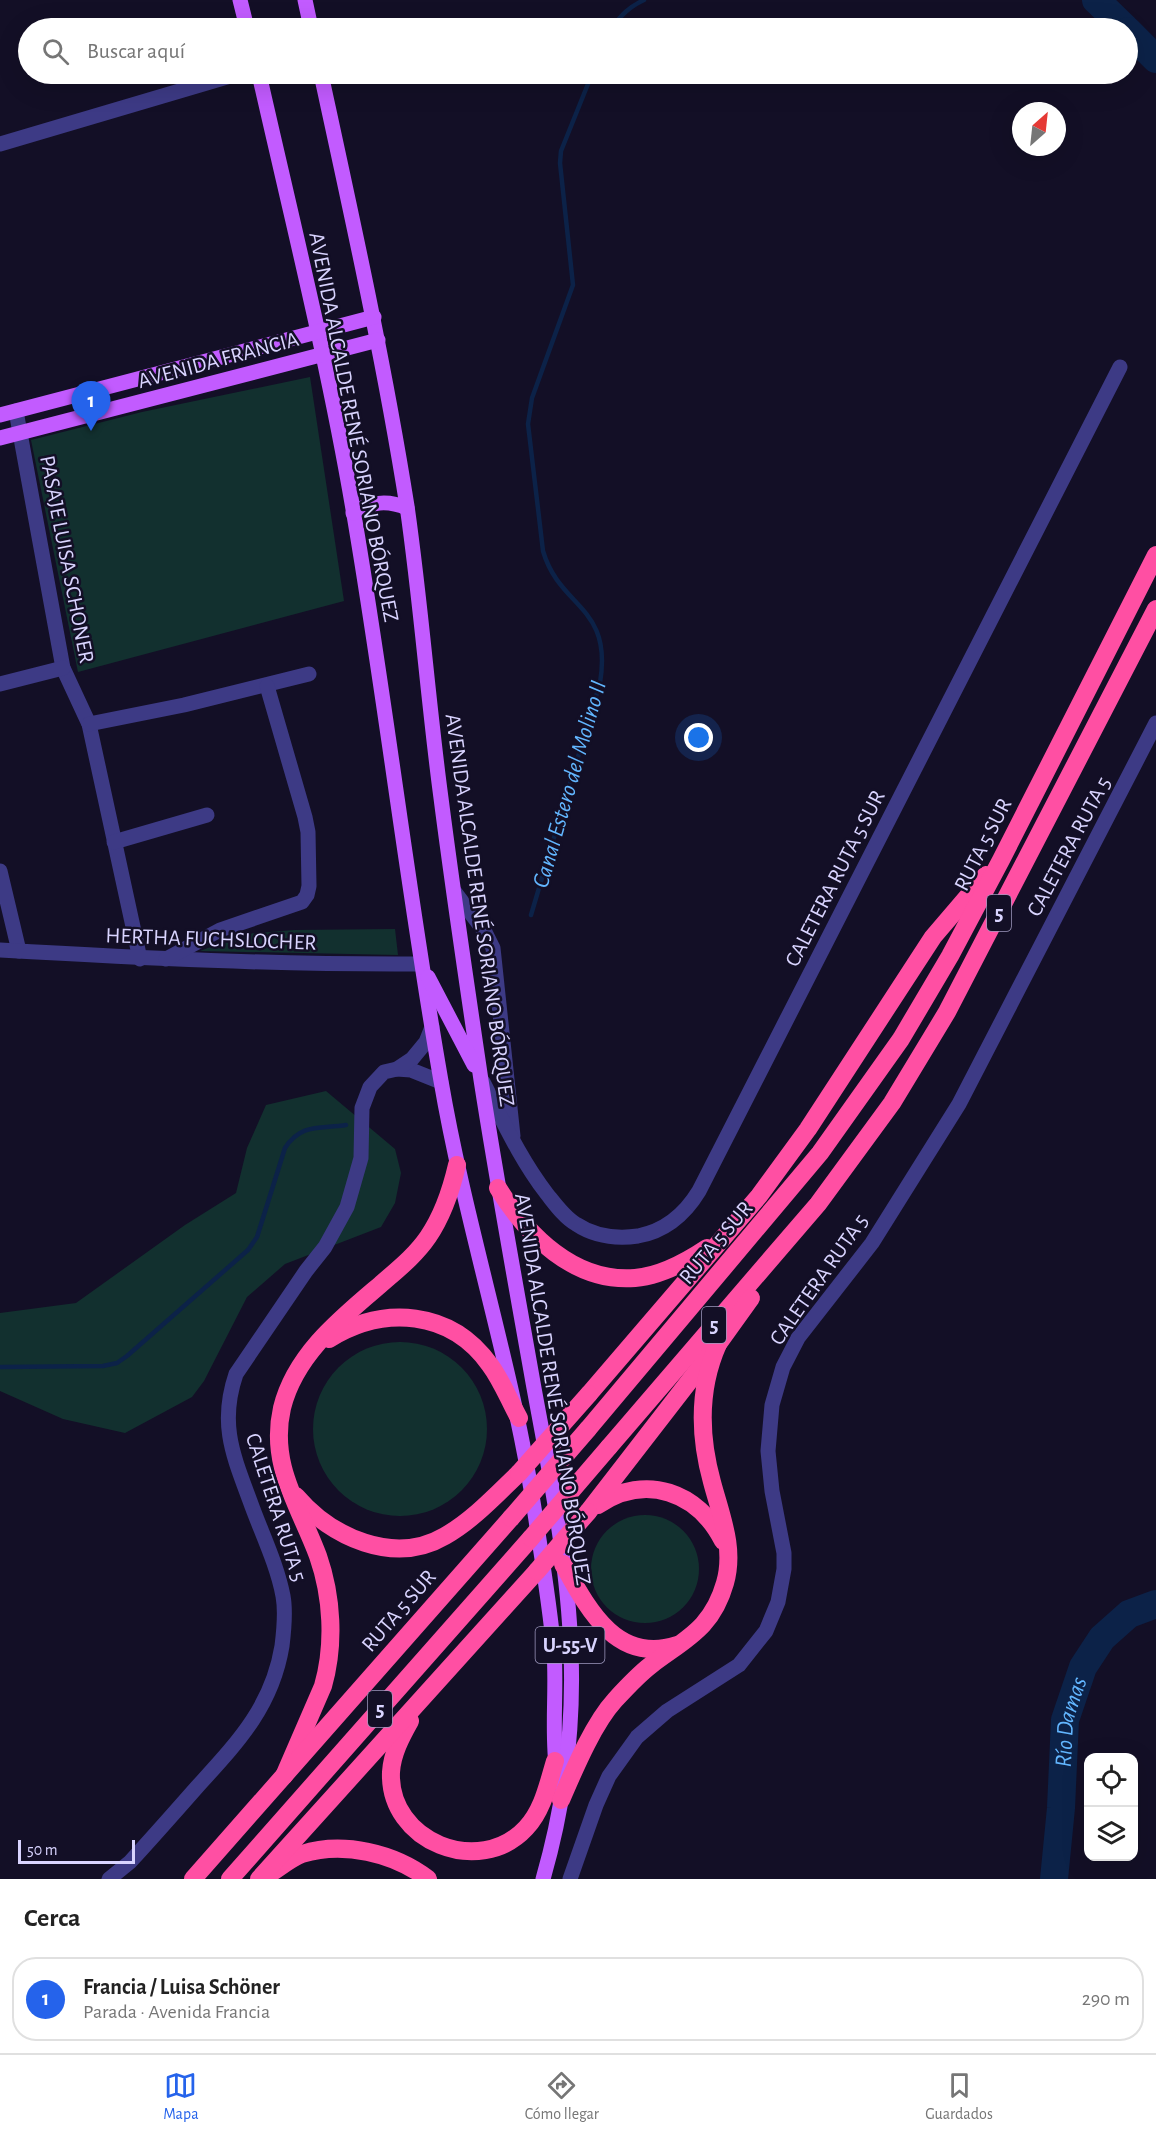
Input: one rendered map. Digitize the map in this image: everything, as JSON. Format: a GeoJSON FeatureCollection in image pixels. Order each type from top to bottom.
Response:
{"type":"FeatureCollection","features":[{"type":"Feature","properties":{"kind":"highway","name":"RUTA 5 SUR"},"geometry":{"type":"LineString","coordinates":[[193,1879],[512,1518],[791,1189],[848,1117],[926,998],[1001,860],[1156,555]]}},
{"type":"Feature","properties":{"kind":"highway","name":"RUTA 5 SUR"},"geometry":{"type":"LineString","coordinates":[[230,1879],[531,1538],[818,1203],[892,1104],[941,1022],[1156,609]]}},
{"type":"Feature","properties":{"kind":"highway"},"geometry":{"type":"LineString","coordinates":[[284,1477],[302,1502],[332,1527],[363,1542],[382,1548],[401,1549],[430,1543],[454,1531],[470,1518],[519,1473],[759,1196],[808,1129],[933,937],[965,897],[1001,860]]}},
{"type":"Feature","properties":{"kind":"highway"},"geometry":{"type":"LineString","coordinates":[[284,1776],[322,1686],[331,1642],[327,1596],[318,1557],[284,1477],[279,1441],[282,1411],[295,1376],[308,1355],[340,1320],[403,1265],[428,1238],[442,1213],[457,1165]]}},
{"type":"Feature","properties":{"kind":"highway"},"geometry":{"type":"LineString","coordinates":[[498,1188],[518,1216],[552,1250],[585,1271],[612,1277],[634,1278],[667,1270],[689,1259],[728,1233]]}},
{"type":"Feature","properties":{"kind":"highway"},"geometry":{"type":"LineString","coordinates":[[261,1879],[593,1509],[718,1344],[818,1203]]}},
{"type":"Feature","properties":{"kind":"highway"},"geometry":{"type":"LineString","coordinates":[[308,1355],[332,1337],[372,1320],[394,1318],[427,1321],[458,1333],[481,1354],[497,1375],[519,1418]]}},
{"type":"Feature","properties":{"kind":"highway"},"geometry":{"type":"LineString","coordinates":[[561,1800],[579,1760],[613,1702],[651,1665],[687,1641],[704,1624],[713,1612],[724,1584],[729,1557],[724,1523],[707,1462],[702,1419],[705,1378],[718,1344]]}},
{"type":"Feature","properties":{"kind":"highway"},"geometry":{"type":"LineString","coordinates":[[593,1509],[618,1494],[637,1489],[653,1489],[671,1493],[695,1506],[705,1515],[722,1538],[729,1557]]}},
{"type":"Feature","properties":{"kind":"highway"},"geometry":{"type":"LineString","coordinates":[[563,1564],[590,1612],[616,1636],[635,1645],[651,1648],[674,1646],[687,1641]]}},
{"type":"Feature","properties":{"kind":"highway"},"geometry":{"type":"LineString","coordinates":[[421,1701],[398,1745],[392,1764],[391,1779],[396,1800],[407,1821],[420,1834],[436,1844],[464,1852],[481,1852],[515,1839],[528,1826],[540,1807],[555,1761]]}},
{"type":"Feature","properties":{"kind":"highway"},"geometry":{"type":"LineString","coordinates":[[261,1879],[287,1861],[302,1854],[338,1849],[374,1853],[408,1866],[428,1879]]}},
{"type":"Feature","properties":{"kind":"main road"},"geometry":{"type":"LineString","coordinates":[[240,0],[244,18]]}},
{"type":"Feature","properties":{"kind":"main road"},"geometry":{"type":"LineString","coordinates":[[305,0],[309,18]]}},
{"type":"Feature","properties":{"kind":"main road","name":"AVENIDA ALCALDE RENÉ SORIANO BÓRQUEZ"},"geometry":{"type":"LineString","coordinates":[[261,84],[318,332],[353,513],[421,964],[457,1165],[519,1418],[535,1510],[554,1651],[555,1761],[561,1800]]}},
{"type":"Feature","properties":{"kind":"main road","name":"AVENIDA ALCALDE RENÉ SORIANO BÓRQUEZ"},"geometry":{"type":"LineString","coordinates":[[323,84],[374,317],[407,508],[441,800],[480,1077],[563,1564],[571,1651],[571,1710],[561,1800]]}},
{"type":"Feature","properties":{"kind":"main road","name":"AVENIDA FRANCIA"},"geometry":{"type":"LineString","coordinates":[[0,416],[374,317]]}},
{"type":"Feature","properties":{"kind":"main road","name":"AVENIDA FRANCIA"},"geometry":{"type":"LineString","coordinates":[[0,438],[378,340]]}},
{"type":"Feature","properties":{"kind":"main road"},"geometry":{"type":"LineString","coordinates":[[353,513],[378,502],[388,502],[407,508]]}},
{"type":"Feature","properties":{"kind":"main road"},"geometry":{"type":"LineString","coordinates":[[421,964],[480,1077]]}},
{"type":"Feature","properties":{"kind":"main road","name":"U-55-V"},"geometry":{"type":"LineString","coordinates":[[543,1879],[561,1800]]}},
{"type":"Feature","properties":{"kind":"street"},"geometry":{"type":"LineString","coordinates":[[0,144],[203,84]]}},
{"type":"Feature","properties":{"kind":"street","name":"CALETERA RUTA 5 SUR"},"geometry":{"type":"LineString","coordinates":[[480,1077],[514,1145],[554,1203],[573,1223],[600,1235],[628,1237],[654,1231],[676,1219],[693,1201],[1120,367]]}},
{"type":"Feature","properties":{"kind":"street","name":"PASAJE LUISA SCHONER"},"geometry":{"type":"LineString","coordinates":[[16,411],[63,668],[89,724],[140,958]]}},
{"type":"Feature","properties":{"kind":"street"},"geometry":{"type":"LineString","coordinates":[[0,684],[63,668]]}},
{"type":"Feature","properties":{"kind":"street"},"geometry":{"type":"LineString","coordinates":[[89,724],[184,705],[309,674]]}},
{"type":"Feature","properties":{"kind":"street"},"geometry":{"type":"LineString","coordinates":[[164,960],[220,930],[302,902],[308,895],[306,824],[267,686]]}},
{"type":"Feature","properties":{"kind":"street","name":"CALETERA RUTA 5"},"geometry":{"type":"LineString","coordinates":[[570,1879],[596,1805],[609,1776],[637,1737],[667,1711],[740,1665],[766,1631],[778,1602],[784,1569],[784,1553],[772,1491],[768,1451],[772,1405],[783,1367],[798,1338],[872,1243],[959,1104],[1156,723]]}},
{"type":"Feature","properties":{"kind":"street"},"geometry":{"type":"LineString","coordinates":[[114,842],[207,815]]}},
{"type":"Feature","properties":{"kind":"street"},"geometry":{"type":"LineString","coordinates":[[0,871],[19,951]]}},
{"type":"Feature","properties":{"kind":"street","name":"CALETERA RUTA 5 SUR"},"geometry":{"type":"LineString","coordinates":[[454,891],[485,932],[493,948],[514,1145]]}},
{"type":"Feature","properties":{"kind":"street","name":"HERTHA FUCHSLOCHER"},"geometry":{"type":"LineString","coordinates":[[0,950],[164,960],[339,965],[421,964]]}},
{"type":"Feature","properties":{"kind":"street","name":"CALETERA RUTA 5"},"geometry":{"type":"LineString","coordinates":[[109,1879],[130,1862],[245,1733],[262,1707],[274,1678],[283,1637],[283,1596],[232,1453],[228,1429],[229,1402],[236,1374],[337,1228],[353,1191],[362,1158],[362,1108],[365,1098],[377,1078],[384,1072],[396,1069],[412,1059],[426,1042],[432,1027]]}},
{"type":"Feature","properties":{"kind":"street"},"geometry":{"type":"LineString","coordinates":[[396,1069],[411,1070],[441,1082]]}},
{"type":"Feature","properties":{"kind":"green space"},"geometry":{"type":"Polygon","coordinates":[[[310,377],[344,601],[78,672],[31,440],[142,412],[310,377]]]}},
{"type":"Feature","properties":{"kind":"green space"},"geometry":{"type":"Polygon","coordinates":[[[395,929],[398,955],[200,951],[245,934],[294,930],[395,929]]]}},
{"type":"Feature","properties":{"kind":"green space"},"geometry":{"type":"Polygon","coordinates":[[[326,1091],[395,1149],[401,1173],[395,1203],[381,1227],[285,1264],[247,1297],[204,1381],[192,1397],[125,1433],[63,1419],[0,1391],[0,1313],[76,1303],[185,1225],[236,1193],[247,1148],[266,1105],[326,1091]]]}},
{"type":"Feature","properties":{"kind":"green space"},"geometry":{"type":"Polygon","coordinates":[[[400,1342],[433,1349],[448,1357],[461,1368],[472,1381],[480,1396],[487,1429],[480,1462],[472,1477],[461,1490],[448,1501],[433,1509],[400,1516],[367,1509],[352,1501],[339,1490],[328,1477],[320,1462],[313,1429],[320,1396],[328,1381],[339,1368],[352,1357],[367,1349],[400,1342]]]}},
{"type":"Feature","properties":{"kind":"green space"},"geometry":{"type":"Polygon","coordinates":[[[645,1515],[666,1519],[683,1531],[695,1548],[699,1569],[695,1590],[683,1607],[666,1619],[645,1623],[624,1619],[607,1607],[595,1590],[591,1569],[595,1548],[607,1531],[624,1519],[645,1515]]]}},
{"type":"Feature","properties":{"kind":"waterway","name":"Canal Estero del Molino II"},"geometry":{"type":"LineString","coordinates":[[620,18],[644,0]]}},
{"type":"Feature","properties":{"kind":"waterway","name":"Río Damas"},"geometry":{"type":"LineString","coordinates":[[1096,0],[1115,18]]}},
{"type":"Feature","properties":{"kind":"waterway","name":"Río Damas"},"geometry":{"type":"LineString","coordinates":[[1138,41],[1156,59]]}},
{"type":"Feature","properties":{"kind":"waterway","name":"Canal Estero del Molino II"},"geometry":{"type":"LineString","coordinates":[[531,915],[600,683],[602,657],[599,638],[592,622],[561,585],[551,570],[543,551],[528,424],[532,398],[573,285],[560,163],[561,151],[588,84]]}},
{"type":"Feature","properties":{"kind":"waterway","name":"Canal Estero del Molino II"},"geometry":{"type":"LineString","coordinates":[[0,1367],[103,1366],[117,1363],[248,1250],[257,1237],[285,1148],[291,1140],[304,1131],[346,1125]]}},
{"type":"Feature","properties":{"kind":"waterway","name":"Río Damas"},"geometry":{"type":"LineString","coordinates":[[1054,1879],[1061,1808],[1065,1720],[1083,1667],[1102,1638],[1129,1614],[1156,1604]]}},
{"type":"Feature","properties":{"kind":"place","name":"Francia / Luisa Schöner"},"geometry":{"type":"Point","coordinates":[91,431]}}]}
